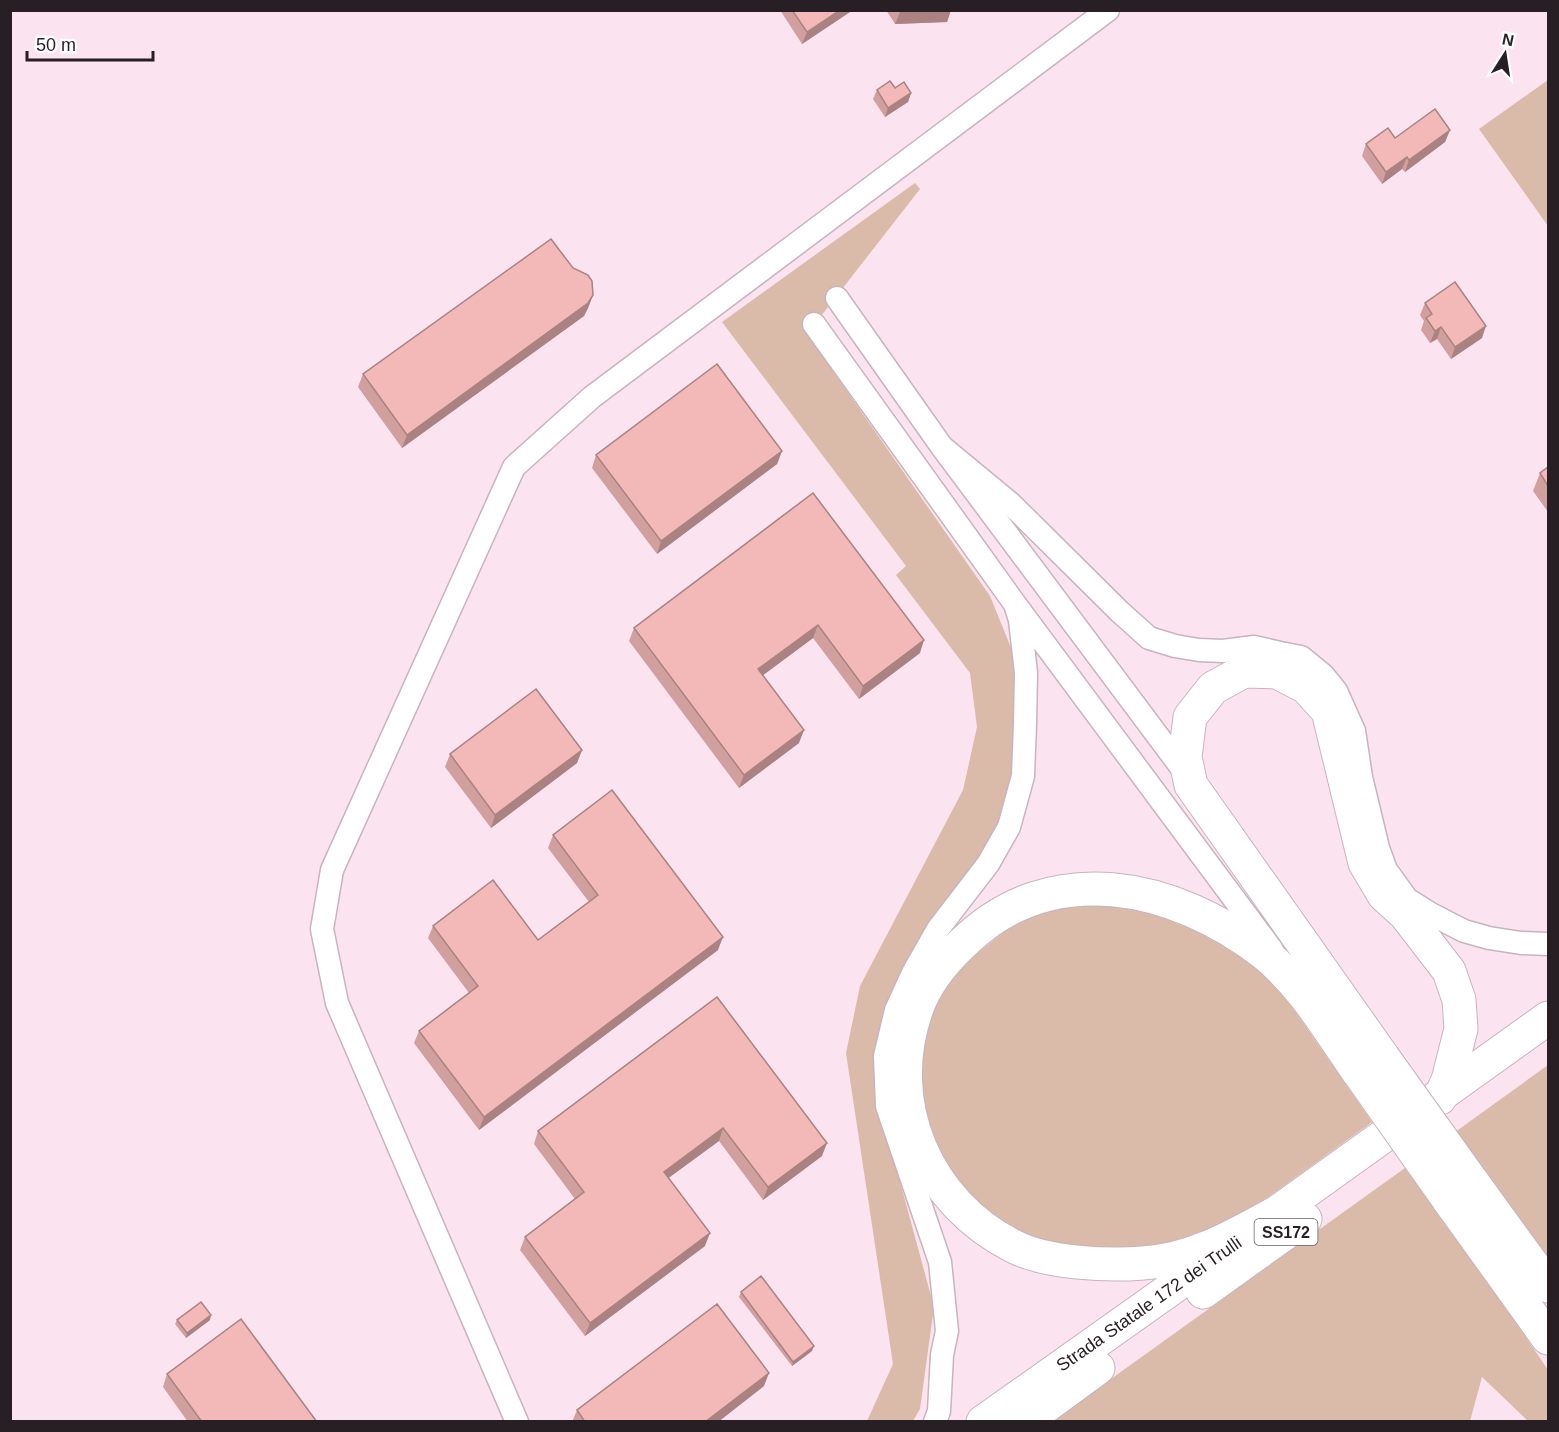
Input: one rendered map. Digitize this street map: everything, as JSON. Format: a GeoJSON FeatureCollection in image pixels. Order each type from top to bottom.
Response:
{"type":"FeatureCollection","features":[{"type":"Feature","properties":{"kind":"highway"},"geometry":{"type":"LineString","coordinates":[[1440,1098],[1448,1080],[1461,1029],[1459,1000],[1449,971],[1405,914],[1384,895],[1365,863],[1328,711],[1306,687],[1277,672],[1244,671],[1213,688],[1190,717],[1185,757],[1191,785],[1371,1065],[1460,1190],[1548,1338]]}},
{"type":"Feature","properties":{"kind":"highway"},"geometry":{"type":"LineString","coordinates":[[1279,1211],[1211,1247],[1185,1257],[1144,1263],[1095,1263],[1054,1258],[1017,1248],[986,1230],[956,1204],[935,1178],[916,1140],[908,1109],[906,1073],[912,1030],[917,1008],[930,983],[945,961],[992,917],[1019,903],[1048,894],[1083,888],[1118,889],[1177,904],[1240,937],[1264,954],[1295,982],[1371,1065]]}},
{"type":"Feature","properties":{"kind":"highway","name":"Strada Statale 172 dei Trulli"},"geometry":{"type":"LineString","coordinates":[[983,1422],[1440,1098],[1548,1018]]}},
{"type":"Feature","properties":{"kind":"highway","name":"Strada Statale 172 dei Trulli"},"geometry":{"type":"LineString","coordinates":[[1024,1422],[1548,1043]]}},
{"type":"Feature","properties":{"kind":"highway"},"geometry":{"type":"LineString","coordinates":[[1460,1190],[1509,1230],[1548,1274]]}},
{"type":"Feature","properties":{"kind":"highway"},"geometry":{"type":"LineString","coordinates":[[1509,1230],[1548,1286]]}},
{"type":"Feature","properties":{"kind":"street"},"geometry":{"type":"LineString","coordinates":[[517,1422],[337,1003],[322,929],[332,870],[514,467],[592,397],[1108,10]]}},
{"type":"Feature","properties":{"kind":"street"},"geometry":{"type":"LineString","coordinates":[[837,298],[942,447],[1190,779]]}},
{"type":"Feature","properties":{"kind":"street"},"geometry":{"type":"LineString","coordinates":[[814,324],[1295,982]]}},
{"type":"Feature","properties":{"kind":"street"},"geometry":{"type":"LineString","coordinates":[[942,447],[1011,504],[1149,638],[1174,646],[1199,650],[1223,651],[1254,647],[1301,657],[1323,675],[1336,691],[1354,731],[1361,777],[1386,870],[1407,899],[1464,931],[1521,943],[1548,944]]}},
{"type":"Feature","properties":{"kind":"street"},"geometry":{"type":"LineString","coordinates":[[935,1422],[939,1412],[942,1356],[947,1331],[940,1262],[887,1106],[885,1056],[896,1010],[913,973],[938,929],[988,864],[1009,827],[1023,776],[1026,674],[1016,603]]}},
{"type":"Feature","properties":{"kind":"shaded area"},"geometry":{"type":"Polygon","coordinates":[[[1548,80],[1548,226],[1479,129],[1548,80]]]}},
{"type":"Feature","properties":{"kind":"shaded area"},"geometry":{"type":"Polygon","coordinates":[[[915,183],[920,189],[807,334],[990,596],[1018,665],[1023,733],[1000,828],[903,977],[883,1119],[934,1307],[920,1409],[913,1421],[867,1421],[893,1364],[846,1053],[860,986],[963,790],[977,727],[970,673],[896,575],[906,566],[722,322],[915,183]]]}},
{"type":"Feature","properties":{"kind":"shaded area"},"geometry":{"type":"Polygon","coordinates":[[[1039,903],[1154,904],[1245,954],[1286,998],[1372,1122],[1235,1221],[1207,1238],[1103,1258],[1027,1244],[941,1173],[912,1082],[939,984],[1039,903]]]}},
{"type":"Feature","properties":{"kind":"shaded area"},"geometry":{"type":"Polygon","coordinates":[[[1548,1065],[1548,1262],[1451,1135],[1548,1065]]]}},
{"type":"Feature","properties":{"kind":"shaded area"},"geometry":{"type":"Polygon","coordinates":[[[1405,1168],[1501,1300],[1548,1370],[1548,1421],[1528,1421],[1482,1377],[1470,1421],[1051,1422],[1405,1168]]]}},
{"type":"Feature","properties":{"kind":"building"},"geometry":{"type":"Polygon","coordinates":[[[792,10],[840,10],[807,32],[792,10]]]}},
{"type":"Feature","properties":{"kind":"building"},"geometry":{"type":"Polygon","coordinates":[[[899,10],[931,10],[900,12],[899,10]]]}},
{"type":"Feature","properties":{"kind":"building"},"geometry":{"type":"Polygon","coordinates":[[[890,81],[895,88],[904,82],[911,93],[888,108],[877,90],[890,81]]]}},
{"type":"Feature","properties":{"kind":"building"},"geometry":{"type":"Polygon","coordinates":[[[1435,109],[1450,130],[1409,160],[1407,157],[1386,172],[1366,144],[1388,128],[1395,138],[1435,109]]]}},
{"type":"Feature","properties":{"kind":"building"},"geometry":{"type":"Polygon","coordinates":[[[551,239],[573,268],[588,275],[592,281],[593,295],[588,303],[407,435],[363,374],[551,239]]]}},
{"type":"Feature","properties":{"kind":"building"},"geometry":{"type":"Polygon","coordinates":[[[1455,282],[1486,326],[1455,347],[1441,327],[1435,331],[1426,318],[1432,314],[1425,303],[1455,282]]]}},
{"type":"Feature","properties":{"kind":"building"},"geometry":{"type":"Polygon","coordinates":[[[717,364],[782,451],[661,541],[596,455],[717,364]]]}},
{"type":"Feature","properties":{"kind":"building"},"geometry":{"type":"Polygon","coordinates":[[[1548,467],[1548,486],[1540,473],[1548,467]]]}},
{"type":"Feature","properties":{"kind":"building"},"geometry":{"type":"Polygon","coordinates":[[[813,493],[924,640],[863,686],[818,625],[758,669],[804,730],[744,775],[634,628],[813,493]]]}},
{"type":"Feature","properties":{"kind":"building"},"geometry":{"type":"Polygon","coordinates":[[[536,689],[582,750],[495,815],[450,754],[536,689]]]}},
{"type":"Feature","properties":{"kind":"building"},"geometry":{"type":"Polygon","coordinates":[[[612,790],[723,937],[484,1117],[419,1031],[478,986],[433,926],[493,880],[538,940],[598,895],[553,835],[612,790]]]}},
{"type":"Feature","properties":{"kind":"building"},"geometry":{"type":"Polygon","coordinates":[[[717,997],[827,1143],[768,1187],[723,1128],[664,1172],[710,1233],[590,1323],[525,1237],[584,1192],[538,1131],[717,997]]]}},
{"type":"Feature","properties":{"kind":"building"},"geometry":{"type":"Polygon","coordinates":[[[761,1276],[814,1346],[793,1362],[741,1292],[761,1276]]]}},
{"type":"Feature","properties":{"kind":"building"},"geometry":{"type":"Polygon","coordinates":[[[201,1302],[211,1315],[187,1333],[177,1320],[201,1302]]]}},
{"type":"Feature","properties":{"kind":"building"},"geometry":{"type":"Polygon","coordinates":[[[717,1304],[769,1373],[705,1422],[585,1422],[577,1410],[717,1304]]]}},
{"type":"Feature","properties":{"kind":"building"},"geometry":{"type":"Polygon","coordinates":[[[241,1319],[317,1422],[202,1422],[167,1374],[241,1319]]]}}]}
